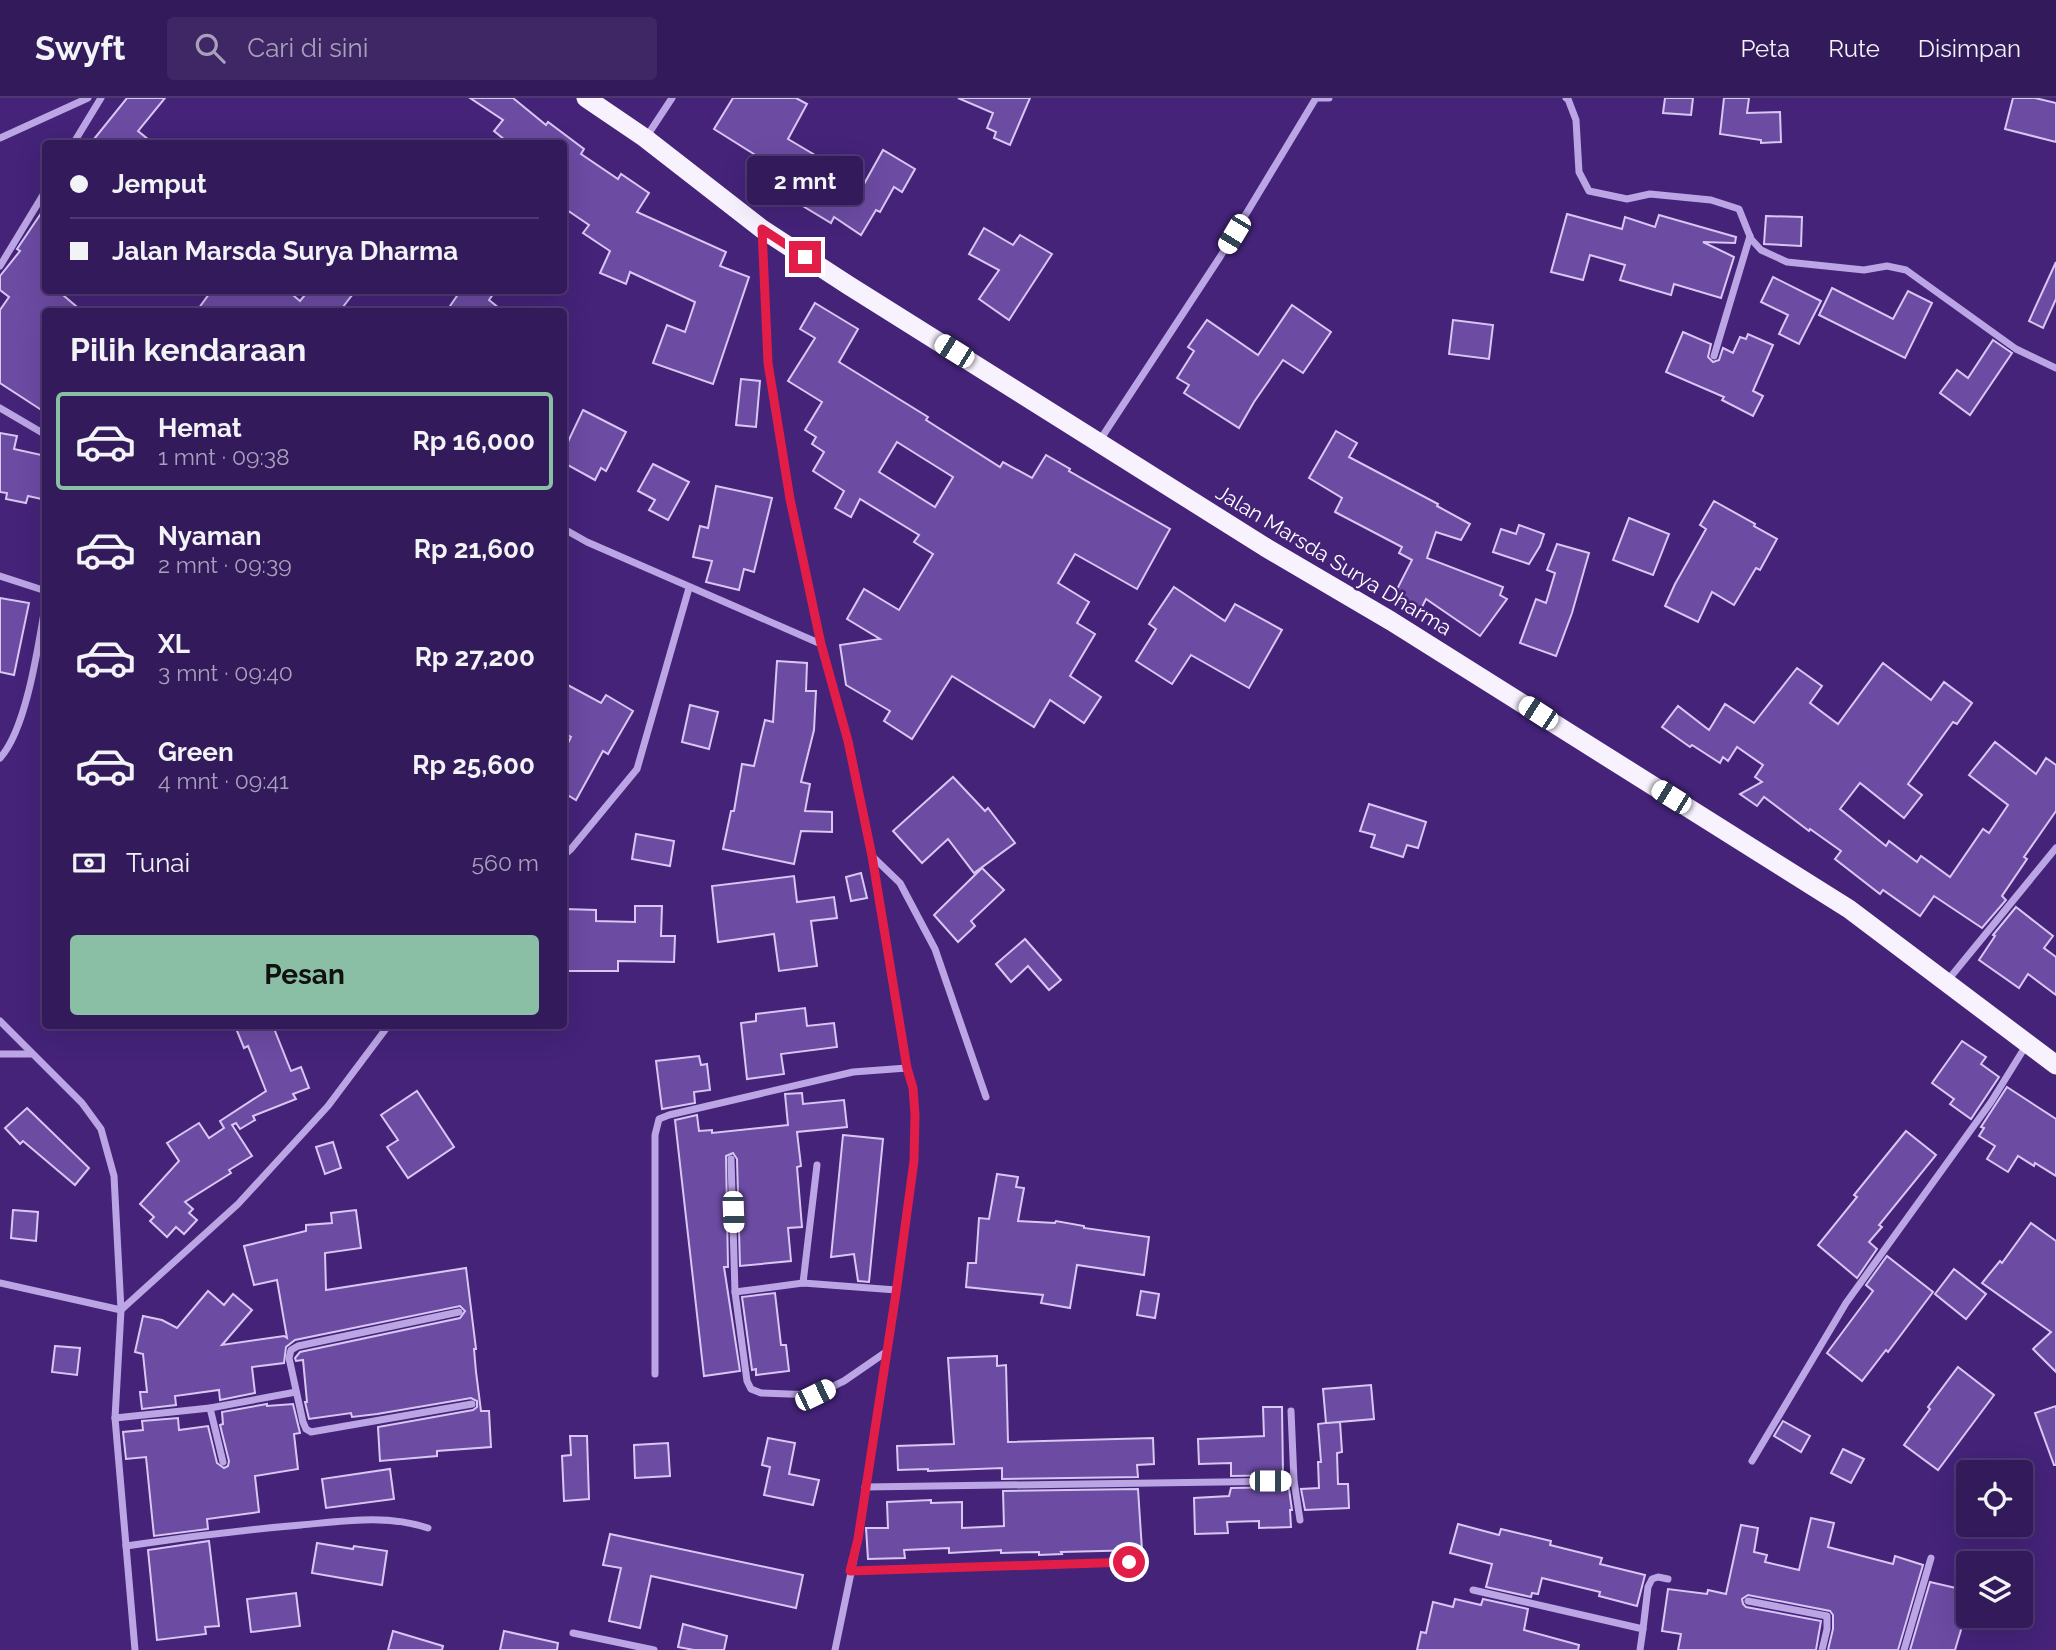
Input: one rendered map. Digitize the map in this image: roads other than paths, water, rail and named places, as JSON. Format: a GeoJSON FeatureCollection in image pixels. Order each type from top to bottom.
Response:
{"type":"FeatureCollection","features":[{"type":"Feature","properties":{"kind":"highway","name":"Jalan Marsda Surya Dharma"},"geometry":{"type":"LineString","coordinates":[[586,98],[645,138],[762,229],[1098,443],[1265,547],[1391,621],[1838,902],[2056,1065]]}},
{"type":"Feature","properties":{"kind":"street"},"geometry":{"type":"LineString","coordinates":[[0,138],[88,98]]}},
{"type":"Feature","properties":{"kind":"street"},"geometry":{"type":"LineString","coordinates":[[75,140],[101,98]]}},
{"type":"Feature","properties":{"kind":"street"},"geometry":{"type":"LineString","coordinates":[[645,138],[672,98]]}},
{"type":"Feature","properties":{"kind":"street"},"geometry":{"type":"LineString","coordinates":[[1098,443],[1220,257],[1316,98],[1329,98]]}},
{"type":"Feature","properties":{"kind":"street"},"geometry":{"type":"LineString","coordinates":[[1566,98],[1576,120],[1579,172],[1589,191],[1627,199],[1650,194],[1711,200],[1739,209],[1750,235],[1761,250],[1787,262],[1864,270],[1887,266],[1906,270],[2016,349],[2056,368]]}},
{"type":"Feature","properties":{"kind":"street"},"geometry":{"type":"LineString","coordinates":[[0,266],[42,197]]}},
{"type":"Feature","properties":{"kind":"street"},"geometry":{"type":"LineString","coordinates":[[762,229],[768,363],[790,499],[821,644],[848,741],[872,856],[907,1068],[913,1088],[915,1115],[914,1161],[896,1290],[865,1486],[835,1650]]}},
{"type":"Feature","properties":{"kind":"street"},"geometry":{"type":"LineString","coordinates":[[1714,356],[1750,235]]}},
{"type":"Feature","properties":{"kind":"street"},"geometry":{"type":"LineString","coordinates":[[0,408],[42,433]]}},
{"type":"Feature","properties":{"kind":"street"},"geometry":{"type":"LineString","coordinates":[[567,531],[689,588],[821,644]]}},
{"type":"Feature","properties":{"kind":"street"},"geometry":{"type":"LineString","coordinates":[[0,576],[42,590]]}},
{"type":"Feature","properties":{"kind":"street"},"geometry":{"type":"LineString","coordinates":[[567,852],[637,769],[689,588]]}},
{"type":"Feature","properties":{"kind":"street"},"geometry":{"type":"LineString","coordinates":[[0,758],[17,733],[42,624]]}},
{"type":"Feature","properties":{"kind":"street"},"geometry":{"type":"LineString","coordinates":[[1947,981],[2056,848]]}},
{"type":"Feature","properties":{"kind":"street"},"geometry":{"type":"LineString","coordinates":[[872,856],[900,883],[935,949],[986,1097]]}},
{"type":"Feature","properties":{"kind":"street"},"geometry":{"type":"LineString","coordinates":[[0,1021],[82,1103],[101,1129],[114,1176],[121,1310],[115,1418],[135,1650]]}},
{"type":"Feature","properties":{"kind":"street"},"geometry":{"type":"LineString","coordinates":[[121,1310],[237,1204],[328,1106],[386,1029]]}},
{"type":"Feature","properties":{"kind":"street"},"geometry":{"type":"LineString","coordinates":[[1752,1461],[1846,1303],[1991,1102],[2028,1044]]}},
{"type":"Feature","properties":{"kind":"street"},"geometry":{"type":"LineString","coordinates":[[0,1054],[31,1054]]}},
{"type":"Feature","properties":{"kind":"street"},"geometry":{"type":"LineString","coordinates":[[655,1374],[655,1135],[659,1119],[853,1072],[907,1068]]}},
{"type":"Feature","properties":{"kind":"street"},"geometry":{"type":"LineString","coordinates":[[731,1159],[735,1292],[747,1381],[751,1389],[761,1393],[815,1395],[844,1381],[886,1352]]}},
{"type":"Feature","properties":{"kind":"street"},"geometry":{"type":"LineString","coordinates":[[803,1283],[817,1165]]}},
{"type":"Feature","properties":{"kind":"street"},"geometry":{"type":"LineString","coordinates":[[0,1283],[121,1310]]}},
{"type":"Feature","properties":{"kind":"street"},"geometry":{"type":"LineString","coordinates":[[735,1292],[803,1283],[896,1290]]}},
{"type":"Feature","properties":{"kind":"street"},"geometry":{"type":"LineString","coordinates":[[459,1312],[298,1346],[291,1350],[289,1358],[303,1422],[311,1432],[472,1404]]}},
{"type":"Feature","properties":{"kind":"street"},"geometry":{"type":"LineString","coordinates":[[115,1418],[210,1408],[296,1392]]}},
{"type":"Feature","properties":{"kind":"street"},"geometry":{"type":"LineString","coordinates":[[210,1408],[223,1462]]}},
{"type":"Feature","properties":{"kind":"street"},"geometry":{"type":"LineString","coordinates":[[1290,1412],[1294,1481],[1300,1520]]}},
{"type":"Feature","properties":{"kind":"street"},"geometry":{"type":"LineString","coordinates":[[865,1486],[1294,1481]]}},
{"type":"Feature","properties":{"kind":"street"},"geometry":{"type":"LineString","coordinates":[[126,1546],[214,1532],[372,1518],[407,1521],[428,1528]]}},
{"type":"Feature","properties":{"kind":"street"},"geometry":{"type":"LineString","coordinates":[[1904,1650],[1931,1558]]}},
{"type":"Feature","properties":{"kind":"street"},"geometry":{"type":"LineString","coordinates":[[850,1571],[1129,1562]]}},
{"type":"Feature","properties":{"kind":"street"},"geometry":{"type":"LineString","coordinates":[[1640,1650],[1648,1587],[1652,1579],[1668,1579]]}},
{"type":"Feature","properties":{"kind":"street"},"geometry":{"type":"LineString","coordinates":[[1473,1590],[1643,1629]]}},
{"type":"Feature","properties":{"kind":"street"},"geometry":{"type":"LineString","coordinates":[[1748,1601],[1827,1616],[1822,1650]]}},
{"type":"Feature","properties":{"kind":"street"},"geometry":{"type":"LineString","coordinates":[[573,1633],[654,1650]]}}]}
